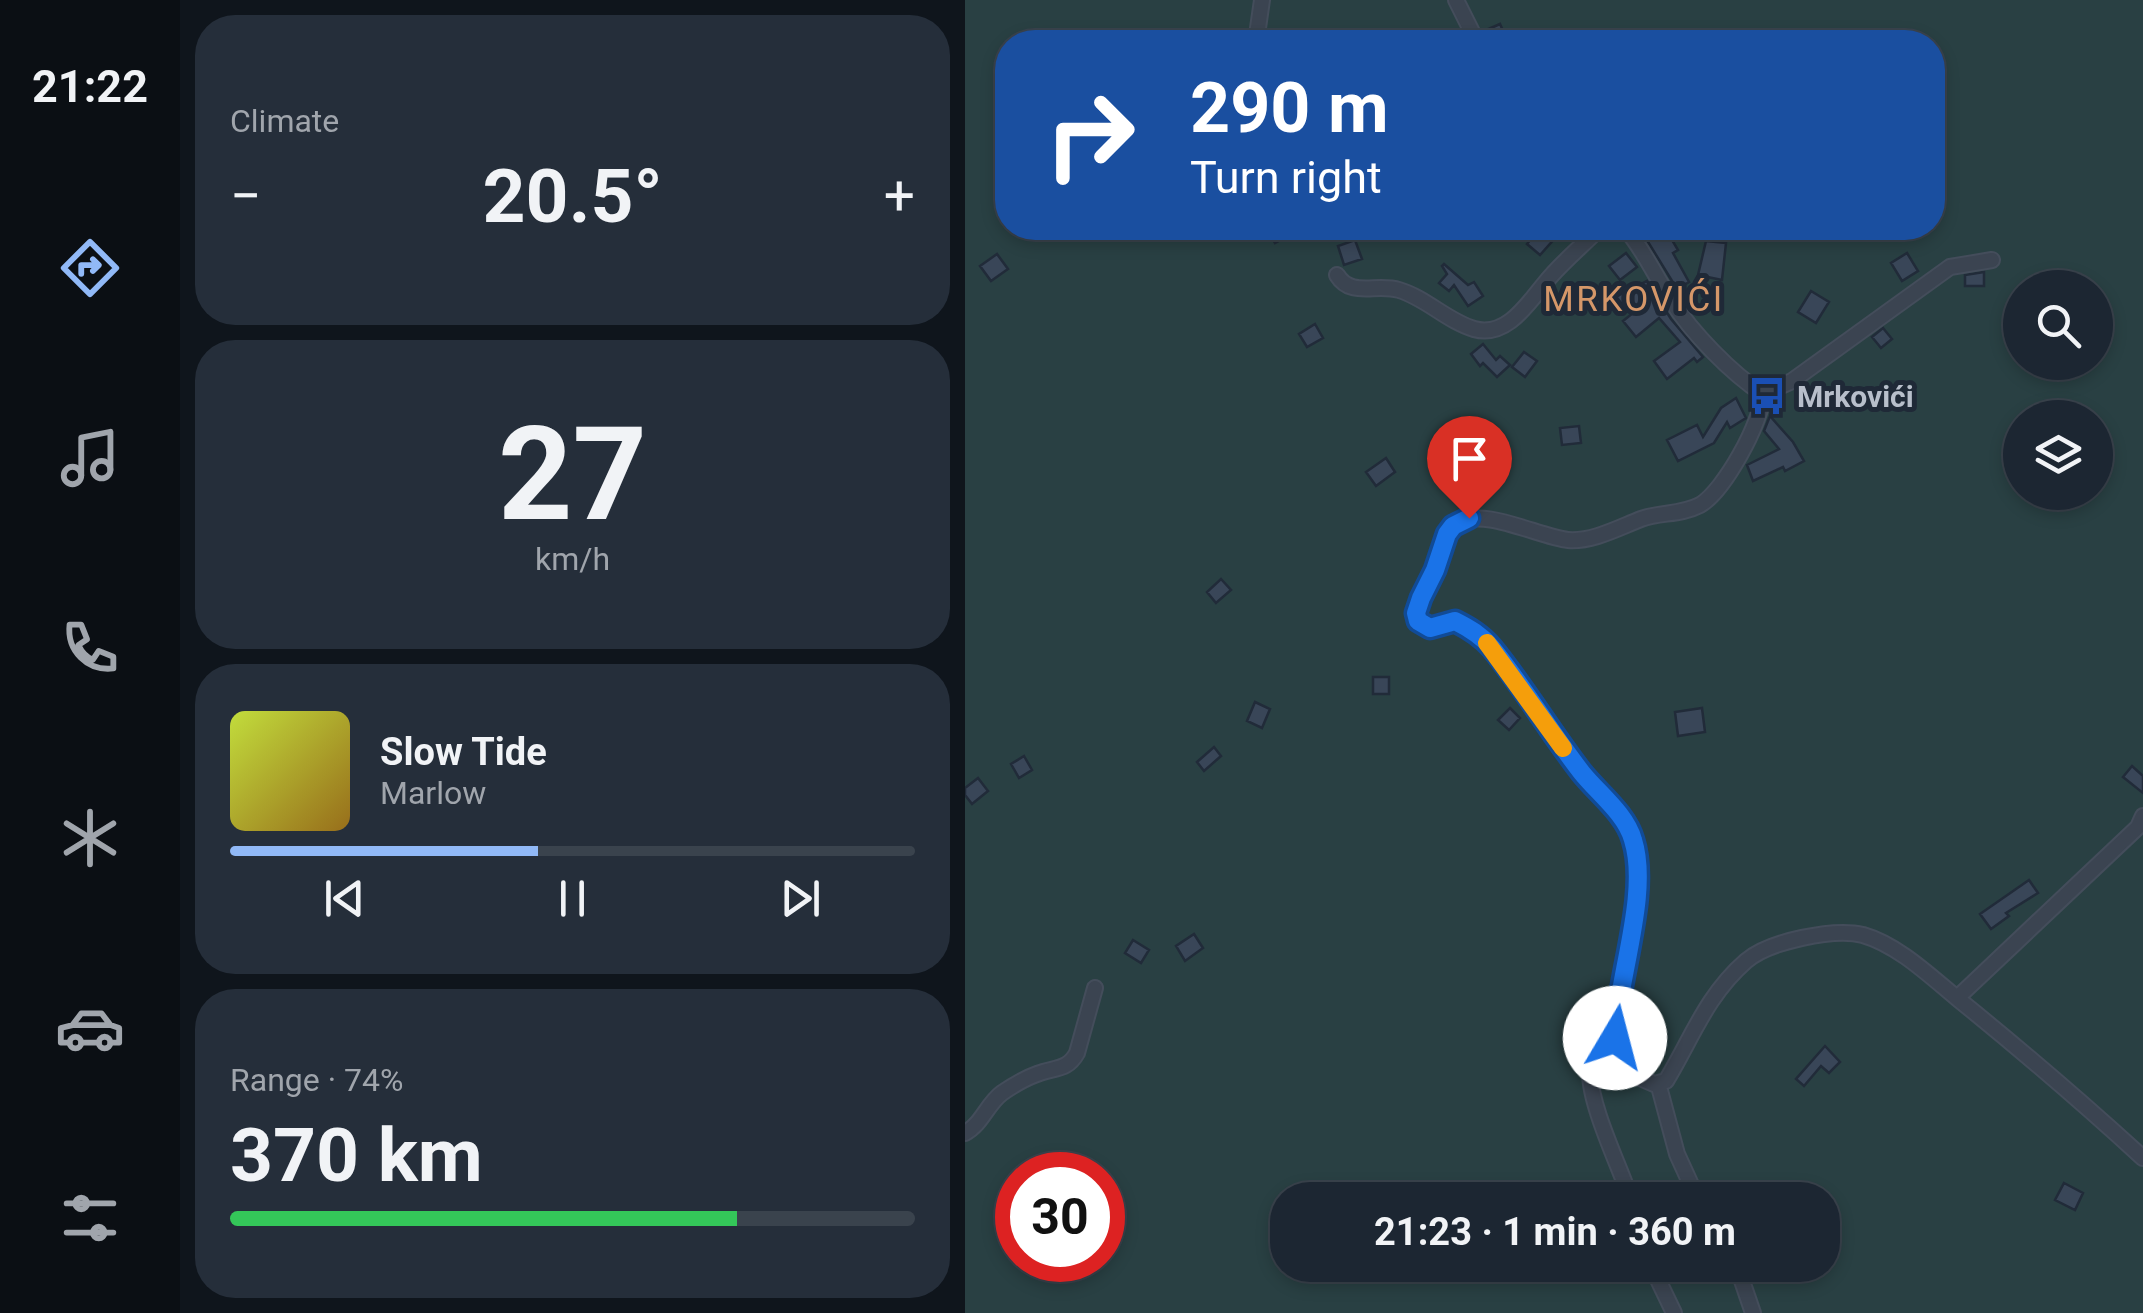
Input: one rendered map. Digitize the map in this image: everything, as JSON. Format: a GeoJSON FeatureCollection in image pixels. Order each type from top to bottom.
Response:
{"type":"FeatureCollection","features":[{"type":"Feature","properties":{"kind":"street"},"geometry":{"type":"LineString","coordinates":[[1257,30],[1262,0]]}},
{"type":"Feature","properties":{"kind":"street"},"geometry":{"type":"LineString","coordinates":[[1456,0],[1471,30]]}},
{"type":"Feature","properties":{"kind":"street"},"geometry":{"type":"LineString","coordinates":[[1337,275],[1343,285],[1355,289],[1388,286],[1411,294],[1471,328],[1493,331],[1538,295],[1551,276],[1588,240]]}},
{"type":"Feature","properties":{"kind":"street"},"geometry":{"type":"LineString","coordinates":[[1634,240],[1672,303],[1739,379],[1763,394]]}},
{"type":"Feature","properties":{"kind":"street"},"geometry":{"type":"LineString","coordinates":[[1992,260],[1950,267],[1792,382],[1763,394],[1749,434],[1731,468],[1718,489],[1701,504],[1649,516],[1589,538],[1568,540],[1485,519],[1461,521],[1447,534],[1416,613],[1418,621],[1430,628],[1455,621],[1481,637],[1584,776],[1627,826],[1634,841],[1637,883],[1615,1038],[1631,1074],[1643,1082],[1666,1081],[1709,1002],[1746,960],[1802,937],[1859,934],[1918,967],[2047,1070],[2143,1158]]}},
{"type":"Feature","properties":{"kind":"street"},"geometry":{"type":"LineString","coordinates":[[1957,998],[2063,901],[2138,827],[2143,816]]}},
{"type":"Feature","properties":{"kind":"street"},"geometry":{"type":"LineString","coordinates":[[965,1134],[999,1095],[1039,1072],[1072,1063],[1095,988]]}},
{"type":"Feature","properties":{"kind":"street"},"geometry":{"type":"LineString","coordinates":[[1616,1010],[1603,1032],[1590,1070],[1595,1100],[1625,1182]]}},
{"type":"Feature","properties":{"kind":"street"},"geometry":{"type":"LineString","coordinates":[[1657,1083],[1677,1154],[1690,1182]]}},
{"type":"Feature","properties":{"kind":"street"},"geometry":{"type":"LineString","coordinates":[[1659,1282],[1673,1313]]}},
{"type":"Feature","properties":{"kind":"street"},"geometry":{"type":"LineString","coordinates":[[1742,1282],[1753,1313]]}},
{"type":"Feature","properties":{"kind":"green space"},"geometry":{"type":"Polygon","coordinates":[[[965,0],[2143,0],[2143,1313],[965,1313],[965,0]]]}},
{"type":"Feature","properties":{"kind":"building"},"geometry":{"type":"Polygon","coordinates":[[[1355,240],[1362,259],[1344,265],[1338,246],[1355,240]]]}},
{"type":"Feature","properties":{"kind":"building"},"geometry":{"type":"Polygon","coordinates":[[[1530,240],[1553,240],[1540,255],[1527,244],[1530,240]]]}},
{"type":"Feature","properties":{"kind":"building"},"geometry":{"type":"Polygon","coordinates":[[[1647,240],[1672,240],[1678,250],[1673,253],[1689,282],[1677,289],[1647,240]]]}},
{"type":"Feature","properties":{"kind":"building"},"geometry":{"type":"Polygon","coordinates":[[[1706,241],[1726,243],[1722,280],[1698,275],[1706,241]]]}},
{"type":"Feature","properties":{"kind":"building"},"geometry":{"type":"Polygon","coordinates":[[[1626,253],[1637,267],[1620,280],[1609,266],[1626,253]]]}},
{"type":"Feature","properties":{"kind":"building"},"geometry":{"type":"Polygon","coordinates":[[[1907,253],[1918,271],[1902,281],[1891,263],[1907,253]]]}},
{"type":"Feature","properties":{"kind":"building"},"geometry":{"type":"Polygon","coordinates":[[[997,254],[1008,269],[991,281],[980,266],[997,254]]]}},
{"type":"Feature","properties":{"kind":"building"},"geometry":{"type":"Polygon","coordinates":[[[1444,264],[1468,285],[1474,282],[1483,296],[1468,306],[1454,285],[1449,291],[1439,283],[1447,274],[1444,264]]]}},
{"type":"Feature","properties":{"kind":"building"},"geometry":{"type":"Polygon","coordinates":[[[1984,272],[1984,286],[1965,286],[1965,275],[1984,272]]]}},
{"type":"Feature","properties":{"kind":"building"},"geometry":{"type":"Polygon","coordinates":[[[1647,281],[1671,319],[1703,357],[1697,362],[1694,358],[1667,379],[1654,361],[1680,342],[1659,318],[1636,337],[1623,321],[1643,305],[1596,307],[1647,281]]]}},
{"type":"Feature","properties":{"kind":"building"},"geometry":{"type":"Polygon","coordinates":[[[1811,291],[1829,302],[1816,323],[1798,312],[1811,291]]]}},
{"type":"Feature","properties":{"kind":"building"},"geometry":{"type":"Polygon","coordinates":[[[1315,324],[1323,338],[1307,347],[1299,334],[1315,324]]]}},
{"type":"Feature","properties":{"kind":"building"},"geometry":{"type":"Polygon","coordinates":[[[1883,328],[1892,339],[1881,348],[1872,337],[1883,328]]]}},
{"type":"Feature","properties":{"kind":"building"},"geometry":{"type":"Polygon","coordinates":[[[1483,344],[1496,360],[1500,356],[1510,365],[1497,377],[1483,363],[1480,366],[1471,354],[1483,344]]]}},
{"type":"Feature","properties":{"kind":"building"},"geometry":{"type":"Polygon","coordinates":[[[1524,352],[1537,361],[1525,377],[1512,367],[1524,352]]]}},
{"type":"Feature","properties":{"kind":"building"},"geometry":{"type":"Polygon","coordinates":[[[1736,398],[1746,418],[1730,428],[1727,422],[1714,443],[1678,461],[1667,440],[1697,425],[1703,437],[1721,408],[1736,398]]]}},
{"type":"Feature","properties":{"kind":"building"},"geometry":{"type":"Polygon","coordinates":[[[1770,416],[1804,461],[1753,481],[1747,465],[1779,449],[1764,431],[1770,416]]]}},
{"type":"Feature","properties":{"kind":"building"},"geometry":{"type":"Polygon","coordinates":[[[1579,426],[1581,443],[1562,445],[1560,428],[1579,426]]]}},
{"type":"Feature","properties":{"kind":"building"},"geometry":{"type":"Polygon","coordinates":[[[1386,458],[1395,472],[1376,486],[1366,472],[1386,458]]]}},
{"type":"Feature","properties":{"kind":"building"},"geometry":{"type":"Polygon","coordinates":[[[1221,579],[1231,590],[1216,603],[1207,592],[1221,579]]]}},
{"type":"Feature","properties":{"kind":"building"},"geometry":{"type":"Polygon","coordinates":[[[1373,677],[1389,677],[1389,694],[1373,694],[1373,677]]]}},
{"type":"Feature","properties":{"kind":"building"},"geometry":{"type":"Polygon","coordinates":[[[1255,702],[1270,709],[1262,728],[1247,721],[1255,702]]]}},
{"type":"Feature","properties":{"kind":"building"},"geometry":{"type":"Polygon","coordinates":[[[1510,708],[1520,718],[1509,730],[1498,720],[1510,708]]]}},
{"type":"Feature","properties":{"kind":"building"},"geometry":{"type":"Polygon","coordinates":[[[1702,708],[1705,732],[1678,736],[1675,712],[1702,708]]]}},
{"type":"Feature","properties":{"kind":"building"},"geometry":{"type":"Polygon","coordinates":[[[1214,747],[1221,756],[1204,771],[1197,762],[1214,747]]]}},
{"type":"Feature","properties":{"kind":"building"},"geometry":{"type":"Polygon","coordinates":[[[1024,756],[1032,770],[1019,778],[1011,764],[1024,756]]]}},
{"type":"Feature","properties":{"kind":"building"},"geometry":{"type":"Polygon","coordinates":[[[2132,766],[2143,776],[2143,793],[2123,777],[2132,766]]]}},
{"type":"Feature","properties":{"kind":"building"},"geometry":{"type":"Polygon","coordinates":[[[978,778],[988,791],[972,804],[965,788],[978,778]]]}},
{"type":"Feature","properties":{"kind":"building"},"geometry":{"type":"Polygon","coordinates":[[[2029,880],[2038,893],[2006,913],[2009,916],[1991,929],[1980,914],[2029,880]]]}},
{"type":"Feature","properties":{"kind":"building"},"geometry":{"type":"Polygon","coordinates":[[[1194,934],[1203,948],[1185,961],[1176,946],[1194,934]]]}},
{"type":"Feature","properties":{"kind":"building"},"geometry":{"type":"Polygon","coordinates":[[[1133,940],[1149,950],[1141,963],[1125,953],[1133,940]]]}},
{"type":"Feature","properties":{"kind":"building"},"geometry":{"type":"Polygon","coordinates":[[[1825,1046],[1840,1062],[1829,1073],[1821,1066],[1804,1086],[1796,1079],[1825,1046]]]}},
{"type":"Feature","properties":{"kind":"building"},"geometry":{"type":"Polygon","coordinates":[[[2064,1183],[2083,1193],[2075,1210],[2055,1200],[2064,1183]]]}},
{"type":"Feature","properties":{"kind":"slow traffic"},"geometry":{"type":"LineString","coordinates":[[1487,643],[1563,748]]}},
{"type":"Feature","properties":{"kind":"place","name":"Mrkovići"},"geometry":{"type":"Point","coordinates":[1767,396]}},
{"type":"Feature","properties":{"kind":"district","name":"MRKOVIĆI"},"geometry":{"type":"Point","coordinates":[1634,299]}},
{"type":"Feature","properties":{"kind":"route"},"geometry":{"type":"LineString","coordinates":[[1469,518],[1447,534],[1416,613],[1418,621],[1430,628],[1455,621],[1481,637],[1584,776],[1627,826],[1634,841],[1637,883],[1615,1038]]}}]}
